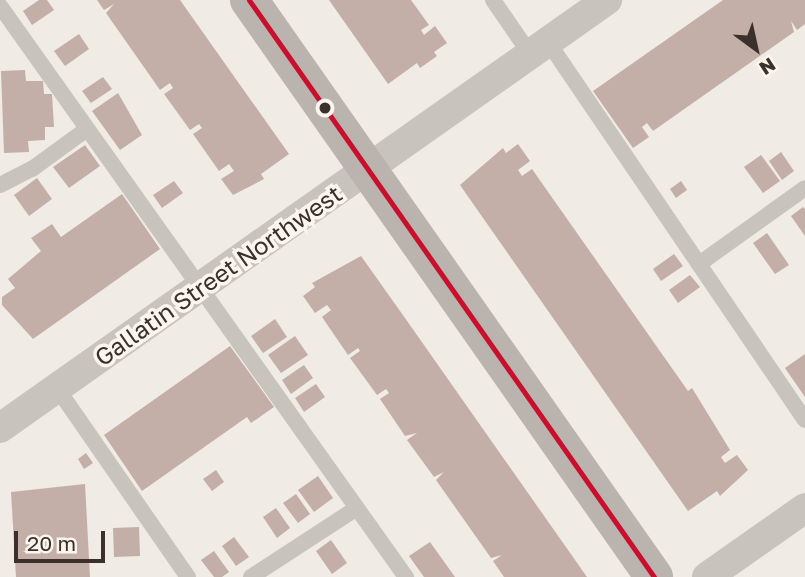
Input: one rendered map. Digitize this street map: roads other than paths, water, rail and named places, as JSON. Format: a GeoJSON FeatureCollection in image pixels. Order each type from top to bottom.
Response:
{"type":"FeatureCollection","features":[{"type":"Feature","properties":{"kind":"street"},"geometry":{"type":"LineString","coordinates":[[248,0],[654,577]]}},
{"type":"Feature","properties":{"kind":"street","name":"Gallatin Street Northwest"},"geometry":{"type":"LineString","coordinates":[[0,428],[607,0]]}},
{"type":"Feature","properties":{"kind":"street"},"geometry":{"type":"LineString","coordinates":[[707,577],[805,508]]}},
{"type":"Feature","properties":{"kind":"lane"},"geometry":{"type":"LineString","coordinates":[[493,0],[539,48],[699,264],[805,420]]}},
{"type":"Feature","properties":{"kind":"lane"},"geometry":{"type":"LineString","coordinates":[[0,6],[406,577]]}},
{"type":"Feature","properties":{"kind":"lane"},"geometry":{"type":"LineString","coordinates":[[0,185],[32,169],[87,129]]}},
{"type":"Feature","properties":{"kind":"lane"},"geometry":{"type":"LineString","coordinates":[[699,264],[805,188]]}},
{"type":"Feature","properties":{"kind":"lane"},"geometry":{"type":"LineString","coordinates":[[57,388],[188,577]]}},
{"type":"Feature","properties":{"kind":"lane"},"geometry":{"type":"LineString","coordinates":[[251,577],[357,508]]}}]}
